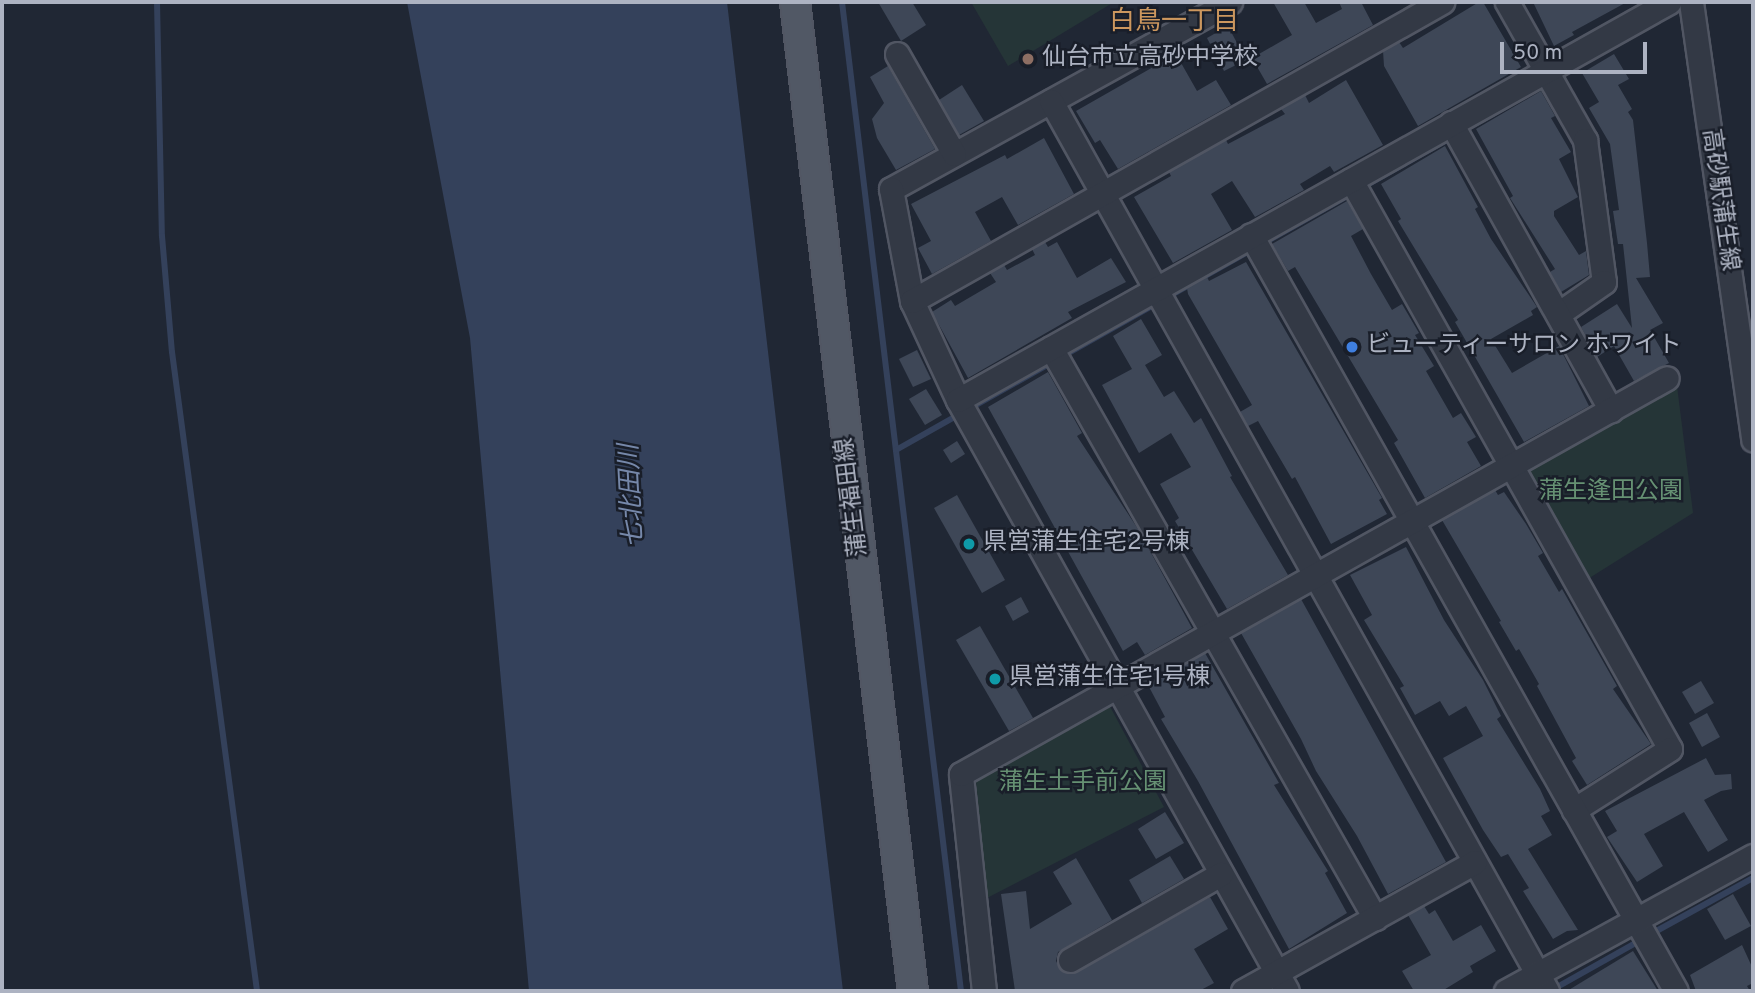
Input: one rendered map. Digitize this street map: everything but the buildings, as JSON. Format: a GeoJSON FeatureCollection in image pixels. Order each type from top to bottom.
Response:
{"type":"FeatureCollection","features":[{"type":"Feature","properties":{"kind":"main road","name":"蒲生福田線"},"geometry":{"type":"LineString","coordinates":[[795,2],[913,991]]}},
{"type":"Feature","properties":{"kind":"street"},"geometry":{"type":"LineString","coordinates":[[1230,2],[891,189],[912,301],[962,408],[1282,982]]}},
{"type":"Feature","properties":{"kind":"street"},"geometry":{"type":"LineString","coordinates":[[912,301],[1442,2]]}},
{"type":"Feature","properties":{"kind":"street"},"geometry":{"type":"LineString","coordinates":[[1507,2],[1585,140],[1604,282],[1558,314]]}},
{"type":"Feature","properties":{"kind":"street"},"geometry":{"type":"LineString","coordinates":[[962,408],[1549,77],[1669,2]]}},
{"type":"Feature","properties":{"kind":"street","name":"高砂駅蒲生線"},"geometry":{"type":"LineString","coordinates":[[1691,2],[1744,304],[1753,440]]}},
{"type":"Feature","properties":{"kind":"street"},"geometry":{"type":"LineString","coordinates":[[897,54],[954,155]]}},
{"type":"Feature","properties":{"kind":"street"},"geometry":{"type":"LineString","coordinates":[[1051,101],[1543,984]]}},
{"type":"Feature","properties":{"kind":"street"},"geometry":{"type":"LineString","coordinates":[[1455,130],[1611,410]]}},
{"type":"Feature","properties":{"kind":"street"},"geometry":{"type":"LineString","coordinates":[[1355,187],[1670,749],[1574,810]]}},
{"type":"Feature","properties":{"kind":"street"},"geometry":{"type":"LineString","coordinates":[[1255,242],[1676,991]]}},
{"type":"Feature","properties":{"kind":"street"},"geometry":{"type":"LineString","coordinates":[[1055,355],[1375,918]]}},
{"type":"Feature","properties":{"kind":"street"},"geometry":{"type":"LineString","coordinates":[[984,991],[961,774],[1667,378]]}},
{"type":"Feature","properties":{"kind":"street"},"geometry":{"type":"LineString","coordinates":[[1506,991],[1543,984],[1642,932],[1753,856]]}},
{"type":"Feature","properties":{"kind":"street"},"geometry":{"type":"LineString","coordinates":[[1243,991],[1282,982],[1375,918],[1475,862]]}},
{"type":"Feature","properties":{"kind":"street"},"geometry":{"type":"LineString","coordinates":[[1070,960],[1221,874]]}},
{"type":"Feature","properties":{"kind":"green space"},"geometry":{"type":"Polygon","coordinates":[[[971,2],[1114,2],[1008,66],[971,2]]]}},
{"type":"Feature","properties":{"kind":"green space","name":"蒲生逢田公園"},"geometry":{"type":"Polygon","coordinates":[[[1677,386],[1693,513],[1583,582],[1522,473],[1677,386]]]}},
{"type":"Feature","properties":{"kind":"green space","name":"蒲生土手前公園"},"geometry":{"type":"Polygon","coordinates":[[[1107,701],[1164,807],[987,898],[976,781],[1107,701]]]}},
{"type":"Feature","properties":{"kind":"water","name":"七北田川"},"geometry":{"type":"Polygon","coordinates":[[[407,2],[727,2],[843,991],[529,991],[470,338],[407,2]]]}},
{"type":"Feature","properties":{"kind":"waterway"},"geometry":{"type":"LineString","coordinates":[[157,2],[162,236],[172,352],[257,991]]}},
{"type":"Feature","properties":{"kind":"waterway"},"geometry":{"type":"LineString","coordinates":[[842,2],[961,991]]}},
{"type":"Feature","properties":{"kind":"waterway"},"geometry":{"type":"LineString","coordinates":[[1262,244],[1509,105]]}},
{"type":"Feature","properties":{"kind":"waterway"},"geometry":{"type":"LineString","coordinates":[[969,409],[1253,249]]}},
{"type":"Feature","properties":{"kind":"waterway"},"geometry":{"type":"LineString","coordinates":[[896,450],[960,414]]}},
{"type":"Feature","properties":{"kind":"waterway"},"geometry":{"type":"LineString","coordinates":[[1651,934],[1753,878]]}},
{"type":"Feature","properties":{"kind":"waterway"},"geometry":{"type":"LineString","coordinates":[[1550,991],[1641,940]]}},
{"type":"Feature","properties":{"kind":"place","name":"仙台市立高砂中学校"},"geometry":{"type":"Point","coordinates":[1028,59]}},
{"type":"Feature","properties":{"kind":"place","name":"ビューティーサロン ホワイト"},"geometry":{"type":"Point","coordinates":[1352,347]}},
{"type":"Feature","properties":{"kind":"place","name":"県営蒲生住宅2号棟"},"geometry":{"type":"Point","coordinates":[969,544]}},
{"type":"Feature","properties":{"kind":"place","name":"県営蒲生住宅1号棟"},"geometry":{"type":"Point","coordinates":[995,679]}},
{"type":"Feature","properties":{"kind":"district","name":"白鳥一丁目"},"geometry":{"type":"Point","coordinates":[1174,23]}}]}
